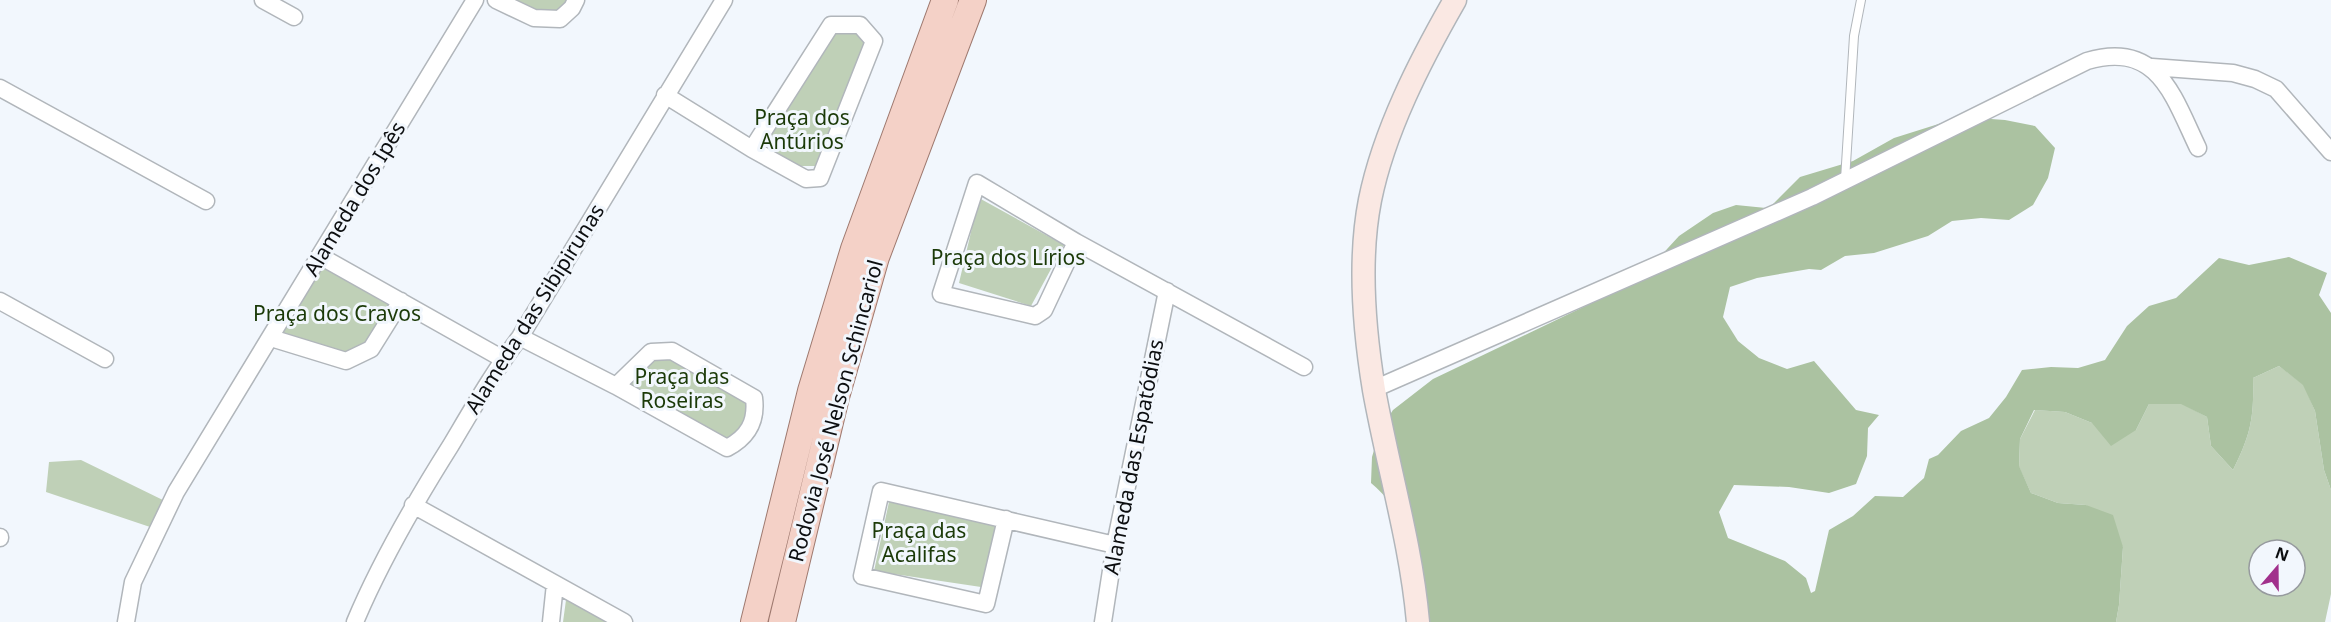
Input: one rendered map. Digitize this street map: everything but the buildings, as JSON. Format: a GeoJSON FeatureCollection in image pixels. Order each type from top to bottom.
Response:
{"type":"FeatureCollection","features":[{"type":"Feature","properties":{"kind":"main road","name":"Rodovia José Nelson Schincariol"},"geometry":{"type":"LineString","coordinates":[[754,622],[812,391],[854,249],[945,0]]}},
{"type":"Feature","properties":{"kind":"main road","name":"Rodovia José Nelson Schincariol"},"geometry":{"type":"LineString","coordinates":[[782,622],[836,397],[876,257],[973,0]]}},
{"type":"Feature","properties":{"kind":"main road"},"geometry":{"type":"LineString","coordinates":[[1418,622],[1415,586],[1374,389],[1363,277],[1365,241],[1370,199],[1384,151],[1426,50],[1455,0]]}},
{"type":"Feature","properties":{"kind":"street"},"geometry":{"type":"LineString","coordinates":[[263,0],[294,17]]}},
{"type":"Feature","properties":{"kind":"street","name":"Alameda dos Ipês"},"geometry":{"type":"LineString","coordinates":[[126,622],[133,582],[176,492],[475,0]]}},
{"type":"Feature","properties":{"kind":"street"},"geometry":{"type":"LineString","coordinates":[[496,0],[534,18],[560,19],[572,8],[576,0]]}},
{"type":"Feature","properties":{"kind":"street","name":"Alameda das Sibipirunas"},"geometry":{"type":"LineString","coordinates":[[355,622],[371,583],[413,505],[503,359],[520,337],[724,0]]}},
{"type":"Feature","properties":{"kind":"street"},"geometry":{"type":"LineString","coordinates":[[665,95],[752,149],[806,179],[820,178],[873,41],[860,26],[831,25],[752,149]]}},
{"type":"Feature","properties":{"kind":"street"},"geometry":{"type":"LineString","coordinates":[[1374,389],[1812,197],[2087,61],[2105,56],[2130,57],[2152,67],[2233,73],[2255,79],[2276,89],[2331,152]]}},
{"type":"Feature","properties":{"kind":"street"},"geometry":{"type":"LineString","coordinates":[[2152,67],[2165,81],[2198,148]]}},
{"type":"Feature","properties":{"kind":"street"},"geometry":{"type":"LineString","coordinates":[[0,88],[206,201]]}},
{"type":"Feature","properties":{"kind":"street"},"geometry":{"type":"LineString","coordinates":[[1076,242],[1044,310],[1035,316],[940,294],[977,183],[1076,242],[1304,367]]}},
{"type":"Feature","properties":{"kind":"street"},"geometry":{"type":"LineString","coordinates":[[320,256],[503,359]]}},
{"type":"Feature","properties":{"kind":"street","name":"Alameda das Espatódias"},"geometry":{"type":"LineString","coordinates":[[1103,622],[1116,545],[1167,291]]}},
{"type":"Feature","properties":{"kind":"street"},"geometry":{"type":"LineString","coordinates":[[0,301],[105,359]]}},
{"type":"Feature","properties":{"kind":"street"},"geometry":{"type":"LineString","coordinates":[[271,338],[346,361],[371,350],[401,301]]}},
{"type":"Feature","properties":{"kind":"street"},"geometry":{"type":"LineString","coordinates":[[520,337],[616,386],[727,448],[748,432],[755,407],[754,398],[672,351],[651,352],[616,386]]}},
{"type":"Feature","properties":{"kind":"street"},"geometry":{"type":"LineString","coordinates":[[1006,519],[986,604],[862,576],[881,491],[1006,519],[1116,545]]}},
{"type":"Feature","properties":{"kind":"street"},"geometry":{"type":"LineString","coordinates":[[413,505],[624,622]]}},
{"type":"Feature","properties":{"kind":"street"},"geometry":{"type":"LineString","coordinates":[[551,622],[555,584]]}},
{"type":"Feature","properties":{"kind":"lane"},"geometry":{"type":"LineString","coordinates":[[1845,181],[1854,36],[1862,0]]}},
{"type":"Feature","properties":{"kind":"green space"},"geometry":{"type":"Polygon","coordinates":[[[509,0],[569,0],[559,13],[537,14],[509,0]]]}},
{"type":"Feature","properties":{"kind":"green space","name":"Praça dos Antúrios"},"geometry":{"type":"Polygon","coordinates":[[[832,29],[855,31],[866,43],[818,166],[798,166],[762,143],[832,29]]]}},
{"type":"Feature","properties":{"kind":"green space"},"geometry":{"type":"Polygon","coordinates":[[[1977,118],[2005,120],[2035,126],[2055,148],[2048,178],[2033,205],[2009,220],[1981,218],[1952,221],[1928,236],[1874,253],[1845,256],[1821,270],[1809,269],[1757,278],[1730,287],[1723,317],[1738,341],[1759,358],[1787,369],[1814,361],[1856,410],[1879,415],[1868,428],[1867,456],[1856,484],[1829,493],[1789,487],[1734,485],[1719,512],[1728,538],[1785,561],[1806,578],[1811,593],[1815,591],[1829,530],[1853,516],[1875,496],[1903,497],[1924,478],[1929,459],[1938,455],[1961,431],[1989,418],[2006,397],[2022,370],[2051,367],[2078,368],[2105,360],[2127,326],[2149,306],[2176,298],[2219,258],[2249,265],[2289,257],[2327,273],[2319,295],[2331,313],[2331,490],[2324,470],[2315,411],[2303,385],[2279,366],[2253,378],[2250,426],[2233,470],[2211,446],[2207,417],[2181,404],[2149,404],[2136,430],[2111,446],[2092,423],[2065,412],[2034,410],[2020,439],[2019,466],[2031,493],[2058,503],[2086,505],[2113,515],[2123,547],[2116,622],[1414,622],[1419,547],[1398,513],[1371,483],[1372,457],[1380,430],[1393,410],[1433,379],[1623,288],[1645,273],[1679,236],[1713,213],[1736,205],[1766,208],[1771,206],[1800,177],[1853,161],[1894,138],[1948,121],[1977,118]]]}},
{"type":"Feature","properties":{"kind":"green space","name":"Praça dos Lírios"},"geometry":{"type":"Polygon","coordinates":[[[979,198],[1064,245],[1031,306],[959,283],[979,198]]]}},
{"type":"Feature","properties":{"kind":"green space","name":"Praça dos Cravos"},"geometry":{"type":"Polygon","coordinates":[[[321,259],[398,302],[371,348],[345,360],[274,337],[321,259]]]}},
{"type":"Feature","properties":{"kind":"green space","name":"Praça das Roseiras"},"geometry":{"type":"Polygon","coordinates":[[[672,355],[747,399],[751,408],[744,428],[727,443],[626,384],[651,356],[672,355]]]}},
{"type":"Feature","properties":{"kind":"green space"},"geometry":{"type":"Polygon","coordinates":[[[2279,366],[2304,385],[2315,411],[2324,470],[2331,490],[2331,594],[2325,622],[2116,622],[2123,547],[2086,505],[2058,503],[2031,493],[2019,467],[2020,439],[2035,410],[2065,412],[2092,423],[2136,430],[2149,404],[2181,403],[2207,417],[2211,446],[2233,470],[2244,446],[2253,404],[2253,378],[2279,366]]]}},
{"type":"Feature","properties":{"kind":"green space"},"geometry":{"type":"Polygon","coordinates":[[[81,460],[169,503],[156,529],[46,492],[49,462],[81,460]]]}},
{"type":"Feature","properties":{"kind":"green space","name":"Praça das Acalifas"},"geometry":{"type":"Polygon","coordinates":[[[889,502],[998,523],[981,587],[874,571],[889,502]]]}},
{"type":"Feature","properties":{"kind":"green space"},"geometry":{"type":"Polygon","coordinates":[[[566,600],[608,622],[563,622],[566,600]]]}}]}
